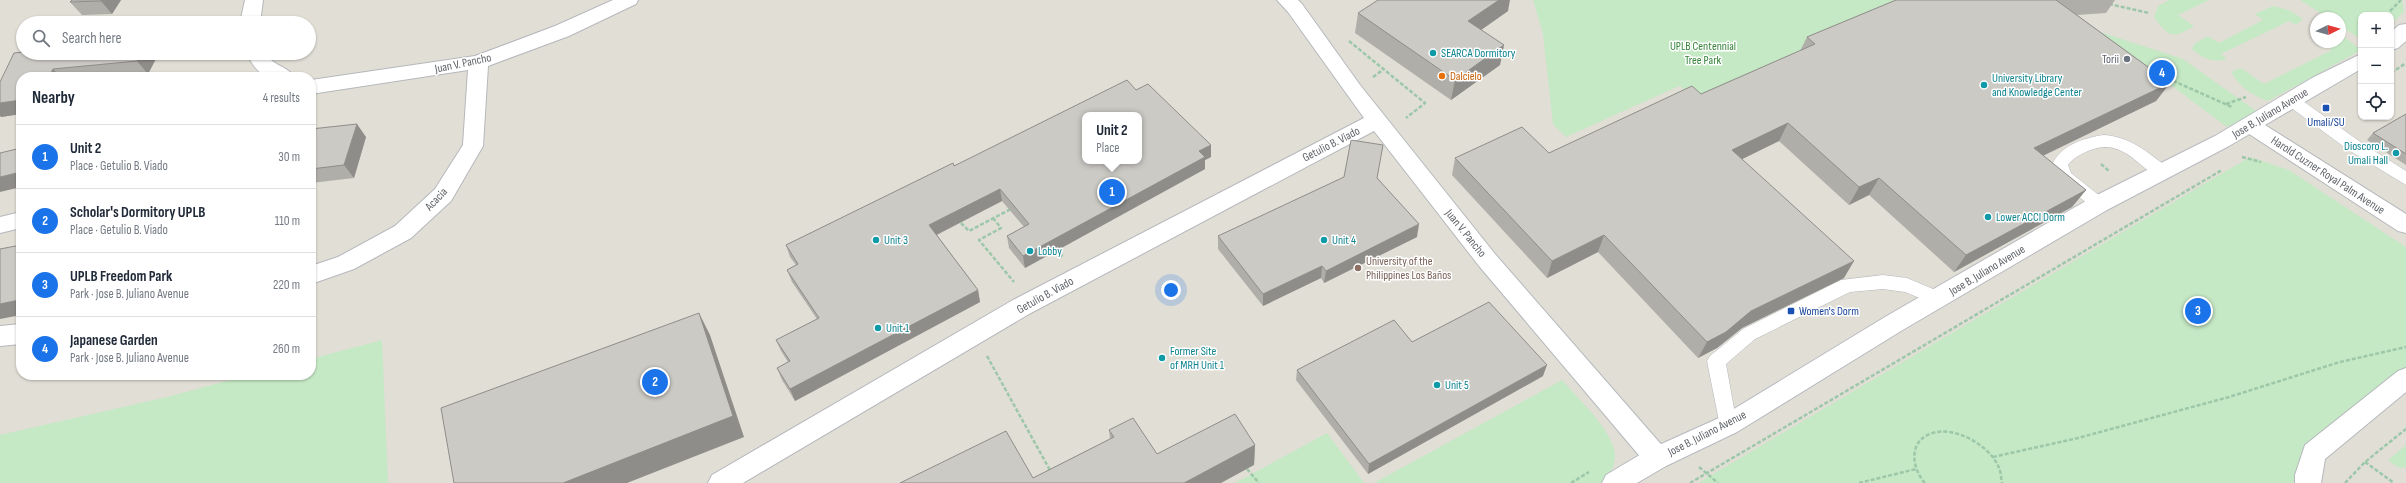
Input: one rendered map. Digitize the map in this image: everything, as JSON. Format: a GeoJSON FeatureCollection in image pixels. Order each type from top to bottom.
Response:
{"type":"FeatureCollection","features":[{"type":"Feature","properties":{"kind":"street"},"geometry":{"type":"LineString","coordinates":[[251,16],[254,0]]}},
{"type":"Feature","properties":{"kind":"street","name":"Juan V. Pancho"},"geometry":{"type":"LineString","coordinates":[[316,86],[478,62],[562,31],[628,0]]}},
{"type":"Feature","properties":{"kind":"street","name":"Juan V. Pancho"},"geometry":{"type":"LineString","coordinates":[[1286,0],[1295,8],[1332,62],[1376,120],[1487,260],[1657,458]]}},
{"type":"Feature","properties":{"kind":"street"},"geometry":{"type":"LineString","coordinates":[[2394,40],[2406,30]]}},
{"type":"Feature","properties":{"kind":"street"},"geometry":{"type":"LineString","coordinates":[[260,60],[263,66],[274,72]]}},
{"type":"Feature","properties":{"kind":"street","name":"Acacia"},"geometry":{"type":"LineString","coordinates":[[316,273],[346,264],[403,232],[444,195],[473,146],[478,62]]}},
{"type":"Feature","properties":{"kind":"street","name":"Jose B. Juliano Avenue"},"geometry":{"type":"LineString","coordinates":[[1615,483],[1657,458],[1728,425],[2099,204],[2256,122],[2291,100],[2358,63]]}},
{"type":"Feature","properties":{"kind":"street","name":"Getulio B. Viado"},"geometry":{"type":"LineString","coordinates":[[721,483],[1021,307],[1192,215],[1376,120]]}},
{"type":"Feature","properties":{"kind":"street","name":"Harold Cuzner Royal Palm Avenue"},"geometry":{"type":"LineString","coordinates":[[2256,122],[2274,140],[2406,225]]}},
{"type":"Feature","properties":{"kind":"street"},"geometry":{"type":"LineString","coordinates":[[0,225],[16,221]]}},
{"type":"Feature","properties":{"kind":"street"},"geometry":{"type":"LineString","coordinates":[[0,336],[16,334]]}},
{"type":"Feature","properties":{"kind":"street"},"geometry":{"type":"LineString","coordinates":[[2308,483],[2308,475],[2314,453],[2406,378]]}},
{"type":"Feature","properties":{"kind":"lane"},"geometry":{"type":"LineString","coordinates":[[2291,100],[2352,145],[2406,178]]}},
{"type":"Feature","properties":{"kind":"lane"},"geometry":{"type":"LineString","coordinates":[[2099,204],[2064,176],[2060,165],[2064,157],[2095,140],[2127,145],[2162,172]]}},
{"type":"Feature","properties":{"kind":"lane"},"geometry":{"type":"LineString","coordinates":[[1728,425],[1716,361],[1749,334],[1847,285],[1889,283],[1907,285],[1939,298]]}},
{"type":"Feature","properties":{"kind":"path"},"geometry":{"type":"LineString","coordinates":[[2389,12],[2401,0]]}},
{"type":"Feature","properties":{"kind":"path"},"geometry":{"type":"LineString","coordinates":[[2104,3],[2149,13]]}},
{"type":"Feature","properties":{"kind":"path"},"geometry":{"type":"LineString","coordinates":[[1347,39],[1426,103]]}},
{"type":"Feature","properties":{"kind":"path"},"geometry":{"type":"LineString","coordinates":[[2394,72],[2400,69],[2406,62]]}},
{"type":"Feature","properties":{"kind":"path"},"geometry":{"type":"LineString","coordinates":[[2150,70],[2256,122]]}},
{"type":"Feature","properties":{"kind":"path"},"geometry":{"type":"LineString","coordinates":[[2236,161],[2274,140]]}},
{"type":"Feature","properties":{"kind":"path"},"geometry":{"type":"LineString","coordinates":[[2080,148],[2131,187]]}},
{"type":"Feature","properties":{"kind":"path"},"geometry":{"type":"LineString","coordinates":[[1690,483],[1829,404],[2223,169]]}},
{"type":"Feature","properties":{"kind":"path"},"geometry":{"type":"LineString","coordinates":[[961,223],[969,231],[1013,208]]}},
{"type":"Feature","properties":{"kind":"path"},"geometry":{"type":"LineString","coordinates":[[993,218],[1001,228],[979,240],[1014,282]]}},
{"type":"Feature","properties":{"kind":"path"},"geometry":{"type":"LineString","coordinates":[[975,334],[1053,476]]}},
{"type":"Feature","properties":{"kind":"path"},"geometry":{"type":"LineString","coordinates":[[1993,457],[2078,438],[2228,397],[2340,362],[2406,347]]}},
{"type":"Feature","properties":{"kind":"path"},"geometry":{"type":"LineString","coordinates":[[2345,483],[2365,462],[2406,429]]}},
{"type":"Feature","properties":{"kind":"path"},"geometry":{"type":"LineString","coordinates":[[1925,483],[1916,469],[1914,459],[1917,443],[1932,433],[1952,432],[1975,441],[1993,457],[1999,466],[2002,483]]}},
{"type":"Feature","properties":{"kind":"path"},"geometry":{"type":"LineString","coordinates":[[2365,462],[2394,483]]}},
{"type":"Feature","properties":{"kind":"path"},"geometry":{"type":"LineString","coordinates":[[1247,469],[1259,483]]}},
{"type":"Feature","properties":{"kind":"path"},"geometry":{"type":"LineString","coordinates":[[1859,483],[1916,469]]}},
{"type":"Feature","properties":{"kind":"path"},"geometry":{"type":"LineString","coordinates":[[1705,474],[1718,483]]}},
{"type":"Feature","properties":{"kind":"shaded area","name":"University of the Philippines Los Baños"},"geometry":{"type":"Polygon","coordinates":[[[0,0],[2406,0],[2406,483],[0,483],[0,0]]]}},
{"type":"Feature","properties":{"kind":"green space","name":"UPLB Centennial Tree Park"},"geometry":{"type":"Polygon","coordinates":[[[1533,0],[1930,0],[1699,98],[1679,86],[1566,137],[1553,124],[1543,34],[1533,0]]]}},
{"type":"Feature","properties":{"kind":"green space"},"geometry":{"type":"Polygon","coordinates":[[[2169,0],[2209,0],[2178,15],[2194,26],[2181,33],[2172,34],[2168,33],[2154,17],[2158,6],[2169,0]]]}},
{"type":"Feature","properties":{"kind":"green space"},"geometry":{"type":"Polygon","coordinates":[[[2300,0],[2402,0],[2404,12],[2394,21],[2394,12],[2358,12],[2358,37],[2346,30],[2346,12],[2319,12],[2300,0]]]}},
{"type":"Feature","properties":{"kind":"green space"},"geometry":{"type":"Polygon","coordinates":[[[2273,6],[2289,10],[2303,19],[2296,25],[2289,21],[2221,54],[2227,59],[2217,61],[2208,59],[2192,49],[2194,44],[2208,36],[2219,43],[2263,20],[2255,14],[2273,6]]]}},
{"type":"Feature","properties":{"kind":"green space"},"geometry":{"type":"Polygon","coordinates":[[[2076,24],[2183,59],[2259,113],[2227,127],[2172,86],[2129,76],[2076,24]]]}},
{"type":"Feature","properties":{"kind":"green space"},"geometry":{"type":"Polygon","coordinates":[[[2346,39],[2358,48],[2358,52],[2268,101],[2246,90],[2231,72],[2241,68],[2264,84],[2332,50],[2329,48],[2346,48],[2346,39]]]}},
{"type":"Feature","properties":{"kind":"green space"},"geometry":{"type":"Polygon","coordinates":[[[2250,157],[2289,170],[2406,247],[2406,374],[2302,483],[1698,483],[2250,157]]]}},
{"type":"Feature","properties":{"kind":"green space"},"geometry":{"type":"Polygon","coordinates":[[[382,340],[388,483],[0,483],[0,435],[167,397],[230,380],[316,380],[316,358],[382,340]]]}},
{"type":"Feature","properties":{"kind":"green space"},"geometry":{"type":"Polygon","coordinates":[[[1562,380],[1594,416],[1609,437],[1614,447],[1614,464],[1611,471],[1602,483],[1374,483],[1562,380]]]}},
{"type":"Feature","properties":{"kind":"green space"},"geometry":{"type":"Polygon","coordinates":[[[1327,433],[1364,483],[1235,483],[1327,433]]]}},
{"type":"Feature","properties":{"kind":"green space"},"geometry":{"type":"Polygon","coordinates":[[[2406,445],[2406,467],[2399,468],[2388,460],[2406,445]]]}},
{"type":"Feature","properties":{"kind":"building"},"geometry":{"type":"Polygon","coordinates":[[[72,0],[101,0],[101,1],[70,2],[72,0]]]}},
{"type":"Feature","properties":{"kind":"building","name":"SEARCA Dormitory"},"geometry":{"type":"Polygon","coordinates":[[[1378,0],[1499,0],[1468,21],[1504,45],[1455,80],[1358,13],[1378,0]]]}},
{"type":"Feature","properties":{"kind":"building"},"geometry":{"type":"Polygon","coordinates":[[[1896,0],[2056,0],[2170,83],[2034,148],[2086,190],[1966,255],[1879,178],[1859,187],[1788,123],[1732,150],[1854,261],[1751,311],[1726,332],[1707,342],[1604,235],[1552,261],[1455,158],[1522,127],[1549,153],[1692,86],[1701,94],[1815,44],[1807,37],[1896,0]]]}},
{"type":"Feature","properties":{"kind":"building"},"geometry":{"type":"Polygon","coordinates":[[[14,53],[16,53],[16,60],[138,60],[53,69],[52,72],[16,72],[16,101],[0,103],[0,82],[14,53]]]}},
{"type":"Feature","properties":{"kind":"building"},"geometry":{"type":"Polygon","coordinates":[[[1127,80],[1136,90],[1148,84],[1211,145],[1199,151],[1205,157],[1023,256],[1007,236],[1029,224],[1000,189],[929,225],[978,290],[790,389],[777,368],[790,361],[776,340],[819,318],[787,270],[798,264],[786,245],[953,163],[954,166],[1127,80]]]}},
{"type":"Feature","properties":{"kind":"building"},"geometry":{"type":"Polygon","coordinates":[[[2406,114],[2406,154],[2373,133],[2406,114]]]}},
{"type":"Feature","properties":{"kind":"building"},"geometry":{"type":"Polygon","coordinates":[[[357,124],[344,165],[316,168],[316,128],[357,124]]]}},
{"type":"Feature","properties":{"kind":"building","name":"Unit 4"},"geometry":{"type":"Polygon","coordinates":[[[1351,140],[1383,145],[1377,178],[1419,224],[1326,271],[1322,266],[1263,294],[1218,236],[1344,177],[1351,140]]]}},
{"type":"Feature","properties":{"kind":"building"},"geometry":{"type":"Polygon","coordinates":[[[16,149],[16,173],[0,177],[0,153],[16,149]]]}},
{"type":"Feature","properties":{"kind":"building"},"geometry":{"type":"Polygon","coordinates":[[[16,246],[16,301],[0,304],[0,249],[16,246]]]}},
{"type":"Feature","properties":{"kind":"building","name":"Unit 5"},"geometry":{"type":"Polygon","coordinates":[[[1489,302],[1547,365],[1369,464],[1297,370],[1394,320],[1412,342],[1489,302]]]}},
{"type":"Feature","properties":{"kind":"building"},"geometry":{"type":"Polygon","coordinates":[[[699,313],[733,416],[563,483],[454,483],[441,408],[699,313]]]}},
{"type":"Feature","properties":{"kind":"building"},"geometry":{"type":"Polygon","coordinates":[[[1235,414],[1255,445],[1184,483],[900,483],[1006,431],[1033,478],[1114,437],[1109,430],[1133,418],[1157,454],[1235,414]]]}},
{"type":"Feature","properties":{"kind":"place","name":"SEARCA Dormitory"},"geometry":{"type":"Point","coordinates":[1433,53]}},
{"type":"Feature","properties":{"kind":"place","name":"Torii"},"geometry":{"type":"Point","coordinates":[2127,59]}},
{"type":"Feature","properties":{"kind":"place","name":"Japanese Garden"},"geometry":{"type":"Point","coordinates":[2162,73]}},
{"type":"Feature","properties":{"kind":"place","name":"Dalcielo"},"geometry":{"type":"Point","coordinates":[1442,76]}},
{"type":"Feature","properties":{"kind":"place","name":"University Library and Knowledge Center"},"geometry":{"type":"Point","coordinates":[1984,85]}},
{"type":"Feature","properties":{"kind":"place","name":"Umali/SU"},"geometry":{"type":"Point","coordinates":[2326,108]}},
{"type":"Feature","properties":{"kind":"place","name":"Dioscoro L. Umali Hall"},"geometry":{"type":"Point","coordinates":[2396,153]}},
{"type":"Feature","properties":{"kind":"place","name":"Unit 2"},"geometry":{"type":"Point","coordinates":[1112,192]}},
{"type":"Feature","properties":{"kind":"place","name":"Lower ACCI Dorm"},"geometry":{"type":"Point","coordinates":[1988,217]}},
{"type":"Feature","properties":{"kind":"place","name":"Unit 3"},"geometry":{"type":"Point","coordinates":[876,240]}},
{"type":"Feature","properties":{"kind":"place","name":"Unit 4"},"geometry":{"type":"Point","coordinates":[1324,240]}},
{"type":"Feature","properties":{"kind":"place","name":"Lobby"},"geometry":{"type":"Point","coordinates":[1030,251]}},
{"type":"Feature","properties":{"kind":"place","name":"University of the Philippines Los Baños"},"geometry":{"type":"Point","coordinates":[1358,268]}},
{"type":"Feature","properties":{"kind":"place","name":"Women's Dorm"},"geometry":{"type":"Point","coordinates":[1791,311]}},
{"type":"Feature","properties":{"kind":"place","name":"UPLB Freedom Park"},"geometry":{"type":"Point","coordinates":[2198,311]}},
{"type":"Feature","properties":{"kind":"place","name":"Unit 1"},"geometry":{"type":"Point","coordinates":[878,328]}},
{"type":"Feature","properties":{"kind":"place","name":"Former Site of MRH Unit 1"},"geometry":{"type":"Point","coordinates":[1162,358]}},
{"type":"Feature","properties":{"kind":"place","name":"Scholar's Dormitory UPLB"},"geometry":{"type":"Point","coordinates":[655,382]}},
{"type":"Feature","properties":{"kind":"place","name":"Unit 5"},"geometry":{"type":"Point","coordinates":[1437,385]}}]}
